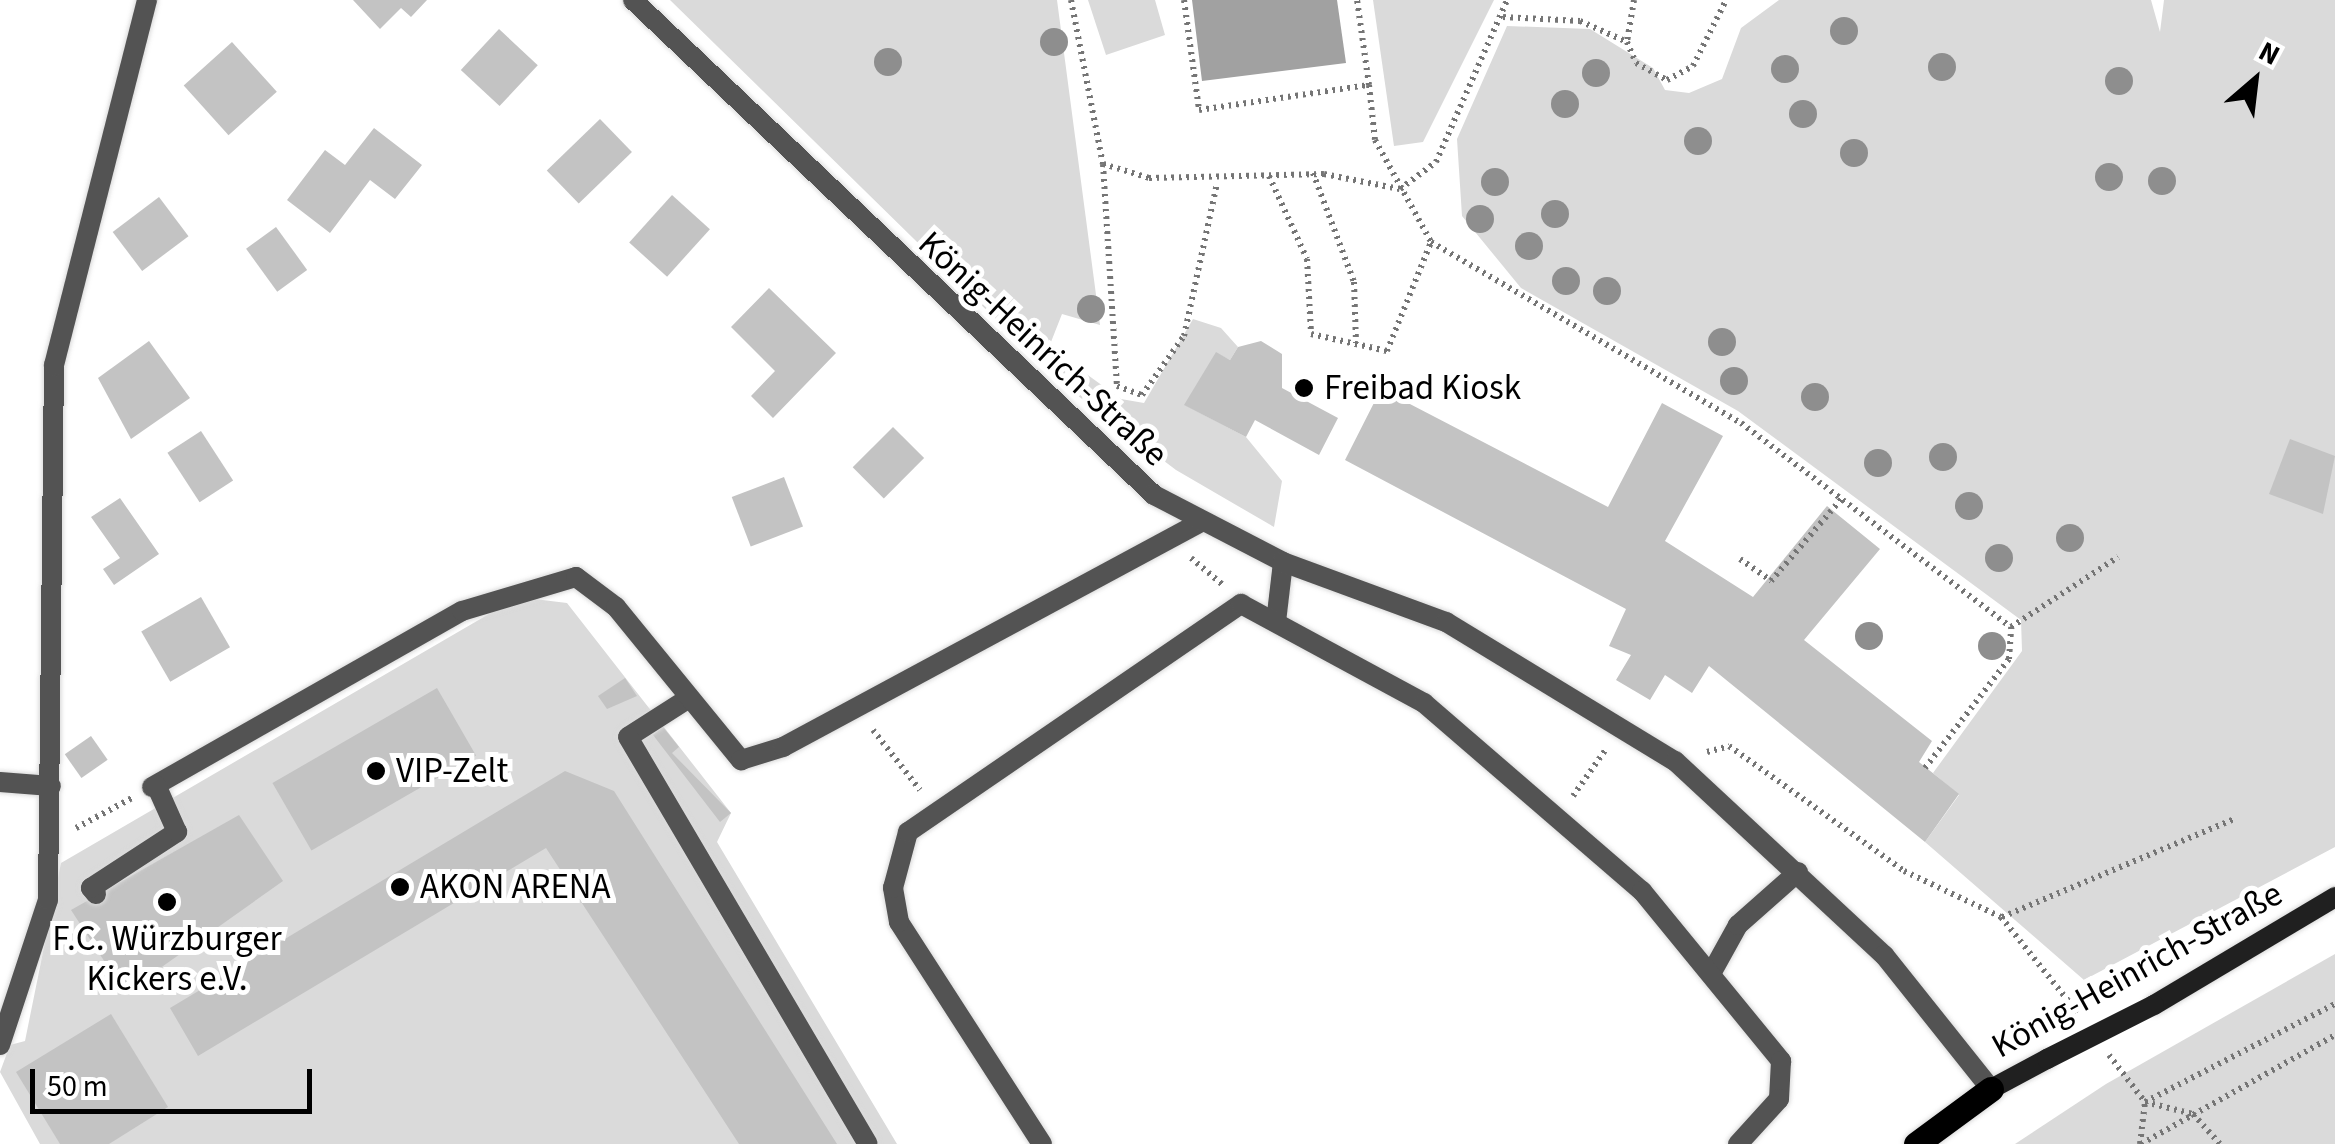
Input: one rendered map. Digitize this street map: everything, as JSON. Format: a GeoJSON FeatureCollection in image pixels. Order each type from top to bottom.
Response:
{"type":"FeatureCollection","features":[{"type":"Feature","properties":{"kind":"main road","name":"König-Heinrich-Straße"},"geometry":{"type":"LineString","coordinates":[[1991,1089],[2154,1005],[2335,897]]}},
{"type":"Feature","properties":{"kind":"main road"},"geometry":{"type":"LineString","coordinates":[[1916,1144],[1991,1089]]}},
{"type":"Feature","properties":{"kind":"street"},"geometry":{"type":"LineString","coordinates":[[0,1045],[48,900],[54,365],[147,0]]}},
{"type":"Feature","properties":{"kind":"street","name":"König-Heinrich-Straße"},"geometry":{"type":"LineString","coordinates":[[633,0],[1084,436],[1202,522],[1283,562],[1446,622],[1675,761],[1884,955],[1991,1089]]}},
{"type":"Feature","properties":{"kind":"street"},"geometry":{"type":"LineString","coordinates":[[96,894],[92,888],[177,832],[154,786],[462,611],[536,581],[576,576],[616,606],[741,760],[783,747],[1202,522]]}},
{"type":"Feature","properties":{"kind":"street"},"geometry":{"type":"LineString","coordinates":[[1276,622],[1283,562]]}},
{"type":"Feature","properties":{"kind":"street"},"geometry":{"type":"LineString","coordinates":[[1042,1144],[891,904],[908,832],[934,808],[1241,604],[1424,703],[1562,814],[1712,972],[1767,1043],[1786,1081],[1738,1144]]}},
{"type":"Feature","properties":{"kind":"street"},"geometry":{"type":"LineString","coordinates":[[689,698],[628,737],[868,1144]]}},
{"type":"Feature","properties":{"kind":"street"},"geometry":{"type":"LineString","coordinates":[[0,782],[51,786]]}},
{"type":"Feature","properties":{"kind":"street"},"geometry":{"type":"LineString","coordinates":[[1712,972],[1738,924],[1798,872]]}},
{"type":"Feature","properties":{"kind":"path"},"geometry":{"type":"LineString","coordinates":[[1071,0],[1104,164],[1118,386],[1142,395],[1184,336],[1217,183]]}},
{"type":"Feature","properties":{"kind":"path"},"geometry":{"type":"LineString","coordinates":[[1184,0],[1199,110],[1369,85]]}},
{"type":"Feature","properties":{"kind":"path"},"geometry":{"type":"LineString","coordinates":[[1356,0],[1375,140],[1431,242],[1741,423],[2011,627]]}},
{"type":"Feature","properties":{"kind":"path"},"geometry":{"type":"LineString","coordinates":[[1104,164],[1217,183],[1313,173],[1400,189],[1436,162],[1507,0]]}},
{"type":"Feature","properties":{"kind":"path"},"geometry":{"type":"LineString","coordinates":[[1634,0],[1627,42],[1636,63],[1667,80],[1693,66],[1726,0]]}},
{"type":"Feature","properties":{"kind":"path"},"geometry":{"type":"LineString","coordinates":[[1503,16],[1580,21],[1627,42]]}},
{"type":"Feature","properties":{"kind":"path"},"geometry":{"type":"LineString","coordinates":[[1313,173],[1354,282],[1356,343]]}},
{"type":"Feature","properties":{"kind":"path"},"geometry":{"type":"LineString","coordinates":[[1269,176],[1307,260],[1311,334],[1387,351],[1431,242]]}},
{"type":"Feature","properties":{"kind":"path"},"geometry":{"type":"LineString","coordinates":[[1740,559],[1771,581],[1843,498]]}},
{"type":"Feature","properties":{"kind":"path"},"geometry":{"type":"LineString","coordinates":[[1158,543],[1202,564],[1241,604]]}},
{"type":"Feature","properties":{"kind":"path"},"geometry":{"type":"LineString","coordinates":[[2011,627],[2118,556]]}},
{"type":"Feature","properties":{"kind":"path"},"geometry":{"type":"LineString","coordinates":[[1926,768],[2009,659],[2011,627]]}},
{"type":"Feature","properties":{"kind":"path"},"geometry":{"type":"LineString","coordinates":[[862,734],[874,729],[934,808]]}},
{"type":"Feature","properties":{"kind":"path"},"geometry":{"type":"LineString","coordinates":[[1675,761],[1729,746],[1904,871],[2000,917],[2084,1020]]}},
{"type":"Feature","properties":{"kind":"path"},"geometry":{"type":"LineString","coordinates":[[1562,814],[1598,760]]}},
{"type":"Feature","properties":{"kind":"path"},"geometry":{"type":"LineString","coordinates":[[73,829],[154,786]]}},
{"type":"Feature","properties":{"kind":"path"},"geometry":{"type":"LineString","coordinates":[[2000,917],[2236,818]]}},
{"type":"Feature","properties":{"kind":"path"},"geometry":{"type":"LineString","coordinates":[[2144,1102],[2335,1004]]}},
{"type":"Feature","properties":{"kind":"path"},"geometry":{"type":"LineString","coordinates":[[2140,1144],[2335,1035]]}},
{"type":"Feature","properties":{"kind":"path"},"geometry":{"type":"LineString","coordinates":[[2095,1036],[2144,1102],[2193,1114],[2220,1144]]}},
{"type":"Feature","properties":{"kind":"path"},"geometry":{"type":"LineString","coordinates":[[2140,1144],[2144,1102]]}},
{"type":"Feature","properties":{"kind":"shaded area"},"geometry":{"type":"Polygon","coordinates":[[[670,0],[1057,0],[1100,325],[1062,314],[1049,347],[1121,399],[1144,403],[1193,319],[1221,328],[1238,347],[1230,360],[1216,353],[1185,405],[1246,437],[1282,481],[1274,527],[1176,470],[1061,383],[670,0]]]}},
{"type":"Feature","properties":{"kind":"shaded area"},"geometry":{"type":"Polygon","coordinates":[[[1088,0],[1155,0],[1165,35],[1106,55],[1088,0]]]}},
{"type":"Feature","properties":{"kind":"shaded area"},"geometry":{"type":"Polygon","coordinates":[[[1192,0],[1337,0],[1346,63],[1202,81],[1192,0]]]}},
{"type":"Feature","properties":{"kind":"shaded area"},"geometry":{"type":"Polygon","coordinates":[[[1373,0],[1494,0],[1423,142],[1394,146],[1373,0]]]}},
{"type":"Feature","properties":{"kind":"shaded area"},"geometry":{"type":"Polygon","coordinates":[[[1779,0],[2151,0],[2160,32],[2164,0],[2335,0],[2335,847],[2084,980],[1925,842],[1959,795],[1933,773],[2022,651],[2021,620],[1738,411],[1521,288],[1462,216],[1457,139],[1507,26],[1590,29],[1653,68],[1665,90],[1689,93],[1722,79],[1741,28],[1779,0]]]}},
{"type":"Feature","properties":{"kind":"shaded area","name":"AKON ARENA"},"geometry":{"type":"Polygon","coordinates":[[[518,597],[567,603],[731,813],[717,842],[897,1144],[40,1144],[0,1072],[10,1045],[25,1041],[61,863],[518,597]]]}},
{"type":"Feature","properties":{"kind":"shaded area"},"geometry":{"type":"Polygon","coordinates":[[[2335,954],[2335,1144],[2015,1144],[2106,1084],[2335,954]]]}},
{"type":"Feature","properties":{"kind":"building"},"geometry":{"type":"Polygon","coordinates":[[[353,0],[427,0],[411,17],[401,8],[380,29],[353,0]]]}},
{"type":"Feature","properties":{"kind":"building"},"geometry":{"type":"Polygon","coordinates":[[[499,29],[538,65],[500,106],[461,70],[499,29]]]}},
{"type":"Feature","properties":{"kind":"building"},"geometry":{"type":"Polygon","coordinates":[[[232,42],[277,92],[229,135],[184,85],[232,42]]]}},
{"type":"Feature","properties":{"kind":"building"},"geometry":{"type":"Polygon","coordinates":[[[600,119],[632,152],[579,203],[547,170],[600,119]]]}},
{"type":"Feature","properties":{"kind":"building"},"geometry":{"type":"Polygon","coordinates":[[[374,128],[422,165],[395,199],[370,180],[330,233],[287,200],[325,150],[345,165],[374,128]]]}},
{"type":"Feature","properties":{"kind":"building"},"geometry":{"type":"Polygon","coordinates":[[[672,195],[710,229],[667,277],[629,243],[672,195]]]}},
{"type":"Feature","properties":{"kind":"building"},"geometry":{"type":"Polygon","coordinates":[[[159,197],[188,236],[142,271],[113,232],[159,197]]]}},
{"type":"Feature","properties":{"kind":"building"},"geometry":{"type":"Polygon","coordinates":[[[276,227],[307,270],[277,292],[246,249],[276,227]]]}},
{"type":"Feature","properties":{"kind":"building"},"geometry":{"type":"Polygon","coordinates":[[[769,288],[836,353],[773,418],[751,396],[775,371],[731,327],[769,288]]]}},
{"type":"Feature","properties":{"kind":"building"},"geometry":{"type":"Polygon","coordinates":[[[149,341],[190,398],[131,439],[98,378],[149,341]]]}},
{"type":"Feature","properties":{"kind":"building"},"geometry":{"type":"Polygon","coordinates":[[[1261,341],[1282,354],[1282,388],[1338,418],[1319,455],[1255,420],[1246,437],[1184,405],[1216,352],[1230,360],[1238,347],[1261,341]]]}},
{"type":"Feature","properties":{"kind":"building"},"geometry":{"type":"Polygon","coordinates":[[[1381,389],[1608,507],[1662,403],[1723,436],[1665,541],[1753,597],[1827,506],[1880,549],[1804,640],[1932,741],[1919,762],[1959,794],[1925,842],[1709,666],[1692,693],[1665,675],[1650,700],[1616,680],[1631,655],[1609,646],[1626,609],[1345,460],[1381,389]]]}},
{"type":"Feature","properties":{"kind":"building"},"geometry":{"type":"Polygon","coordinates":[[[893,427],[924,458],[884,498],[853,467],[893,427]]]}},
{"type":"Feature","properties":{"kind":"building"},"geometry":{"type":"Polygon","coordinates":[[[201,431],[233,480],[200,502],[167,453],[201,431]]]}},
{"type":"Feature","properties":{"kind":"building"},"geometry":{"type":"Polygon","coordinates":[[[2290,439],[2335,456],[2323,514],[2269,494],[2290,439]]]}},
{"type":"Feature","properties":{"kind":"building"},"geometry":{"type":"Polygon","coordinates":[[[784,477],[803,526],[751,547],[732,497],[784,477]]]}},
{"type":"Feature","properties":{"kind":"building"},"geometry":{"type":"Polygon","coordinates":[[[120,498],[159,554],[114,585],[103,569],[120,558],[91,517],[120,498]]]}},
{"type":"Feature","properties":{"kind":"building"},"geometry":{"type":"Polygon","coordinates":[[[201,597],[230,647],[170,682],[141,632],[201,597]]]}},
{"type":"Feature","properties":{"kind":"building"},"geometry":{"type":"Polygon","coordinates":[[[625,678],[637,696],[607,709],[598,696],[625,678]]]}},
{"type":"Feature","properties":{"kind":"building","name":"VIP-Zelt"},"geometry":{"type":"Polygon","coordinates":[[[437,688],[476,756],[311,851],[272,783],[437,688]]]}},
{"type":"Feature","properties":{"kind":"building"},"geometry":{"type":"Polygon","coordinates":[[[663,727],[679,747],[672,753],[731,813],[720,822],[653,735],[663,727]]]}},
{"type":"Feature","properties":{"kind":"building"},"geometry":{"type":"Polygon","coordinates":[[[91,736],[108,760],[81,778],[65,754],[91,736]]]}},
{"type":"Feature","properties":{"kind":"building"},"geometry":{"type":"Polygon","coordinates":[[[565,771],[614,791],[837,1144],[739,1144],[546,848],[198,1056],[170,1008],[565,771]]]}},
{"type":"Feature","properties":{"kind":"building","name":"F.C. Würzburger Kickers e.V."},"geometry":{"type":"Polygon","coordinates":[[[239,815],[283,881],[125,993],[71,910],[239,815]]]}},
{"type":"Feature","properties":{"kind":"building"},"geometry":{"type":"Polygon","coordinates":[[[111,1014],[168,1107],[109,1144],[60,1144],[16,1072],[111,1014]]]}},
{"type":"Feature","properties":{"kind":"place","name":"Freibad Kiosk"},"geometry":{"type":"Point","coordinates":[1304,388]}},
{"type":"Feature","properties":{"kind":"place","name":"VIP-Zelt"},"geometry":{"type":"Point","coordinates":[376,771]}},
{"type":"Feature","properties":{"kind":"place","name":"AKON ARENA"},"geometry":{"type":"Point","coordinates":[400,887]}},
{"type":"Feature","properties":{"kind":"place","name":"F.C. Würzburger Kickers e.V."},"geometry":{"type":"Point","coordinates":[167,902]}}]}
